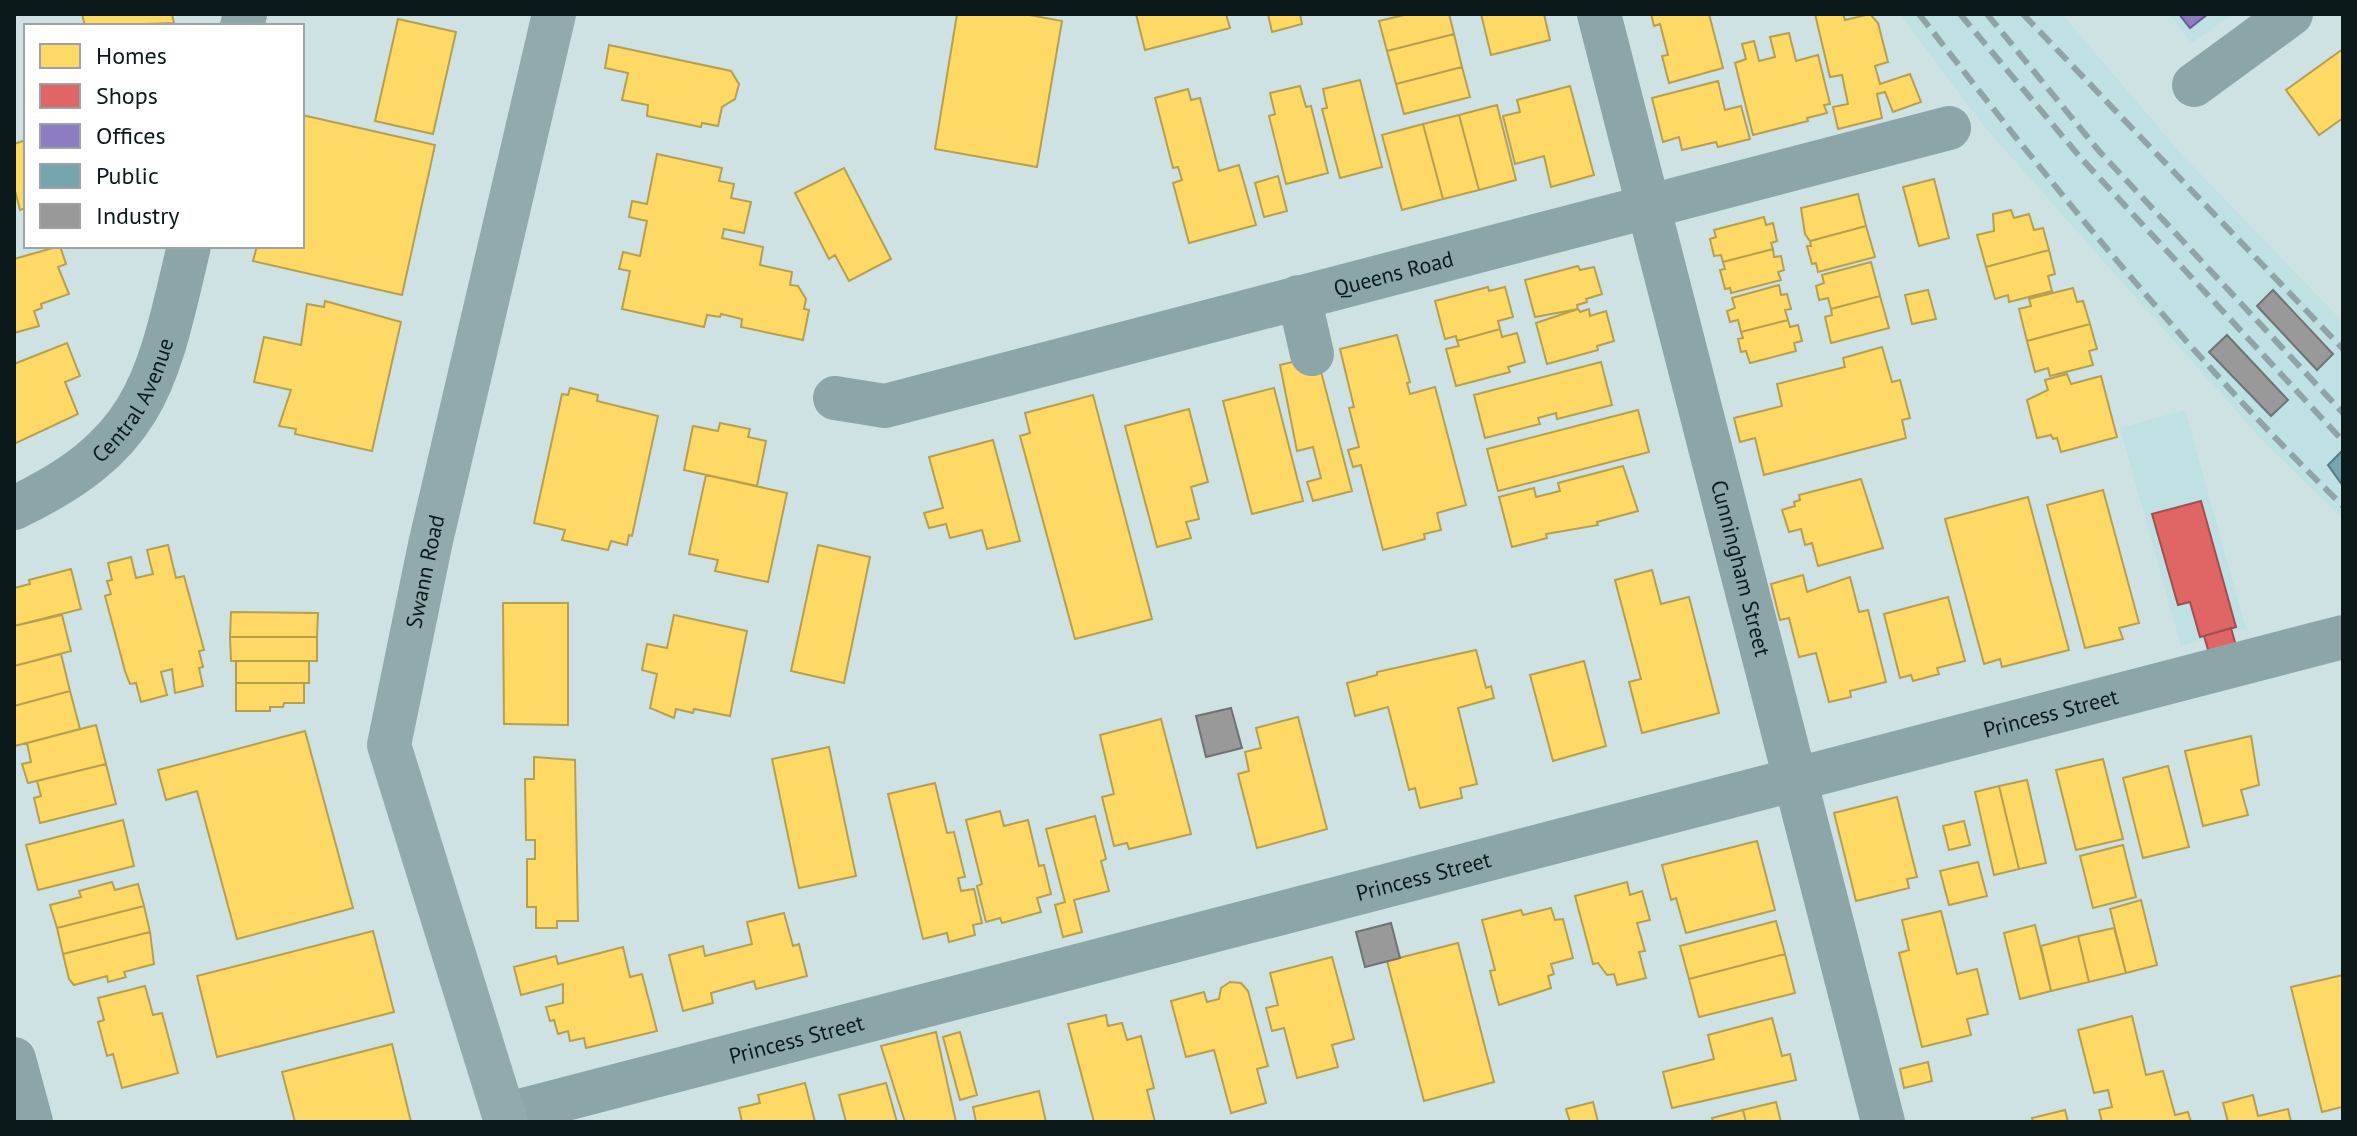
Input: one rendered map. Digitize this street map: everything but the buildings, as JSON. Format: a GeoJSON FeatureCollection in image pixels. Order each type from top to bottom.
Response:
{"type":"FeatureCollection","features":[{"type":"Feature","properties":{"kind":"main road","name":"Swann Road"},"geometry":{"type":"LineString","coordinates":[[505,1119],[389,745],[433,529],[554,14]]}},
{"type":"Feature","properties":{"kind":"street","name":"Cunningham Street"},"geometry":{"type":"LineString","coordinates":[[1599,14],[1883,1122]]}},
{"type":"Feature","properties":{"kind":"street"},"geometry":{"type":"LineString","coordinates":[[2194,85],[2291,14]]}},
{"type":"Feature","properties":{"kind":"street","name":"Queens Road"},"geometry":{"type":"LineString","coordinates":[[835,398],[885,406],[1949,128]]}},
{"type":"Feature","properties":{"kind":"street","name":"Central Avenue"},"geometry":{"type":"LineString","coordinates":[[14,508],[87,467],[124,432],[155,374],[188,248]]}},
{"type":"Feature","properties":{"kind":"street"},"geometry":{"type":"LineString","coordinates":[[1299,297],[1312,354]]}},
{"type":"Feature","properties":{"kind":"street","name":"Princess Street"},"geometry":{"type":"LineString","coordinates":[[505,1119],[2343,637]]}},
{"type":"Feature","properties":{"kind":"street"},"geometry":{"type":"LineString","coordinates":[[14,1059],[31,1122]]}},
{"type":"Feature","properties":{"kind":"shaded area"},"geometry":{"type":"Polygon","coordinates":[[[1900,14],[2062,14],[2182,155],[2343,322],[2343,519],[2261,439],[1983,125],[1900,14]]]}},
{"type":"Feature","properties":{"kind":"shaded area"},"geometry":{"type":"Polygon","coordinates":[[[2169,14],[2233,14],[2192,43],[2169,14]]]}},
{"type":"Feature","properties":{"kind":"shaded area"},"geometry":{"type":"Polygon","coordinates":[[[2185,410],[2246,629],[2181,646],[2120,428],[2185,410]]]}},
{"type":"Feature","properties":{"kind":"railway"},"geometry":{"type":"LineString","coordinates":[[1919,14],[2070,205],[2175,329],[2343,506]]}},
{"type":"Feature","properties":{"kind":"railway"},"geometry":{"type":"LineString","coordinates":[[1960,14],[2080,157],[2343,441]]}},
{"type":"Feature","properties":{"kind":"railway"},"geometry":{"type":"LineString","coordinates":[[1987,14],[2099,151],[2343,413]]}},
{"type":"Feature","properties":{"kind":"railway"},"geometry":{"type":"LineString","coordinates":[[2023,14],[2343,349]]}}]}
